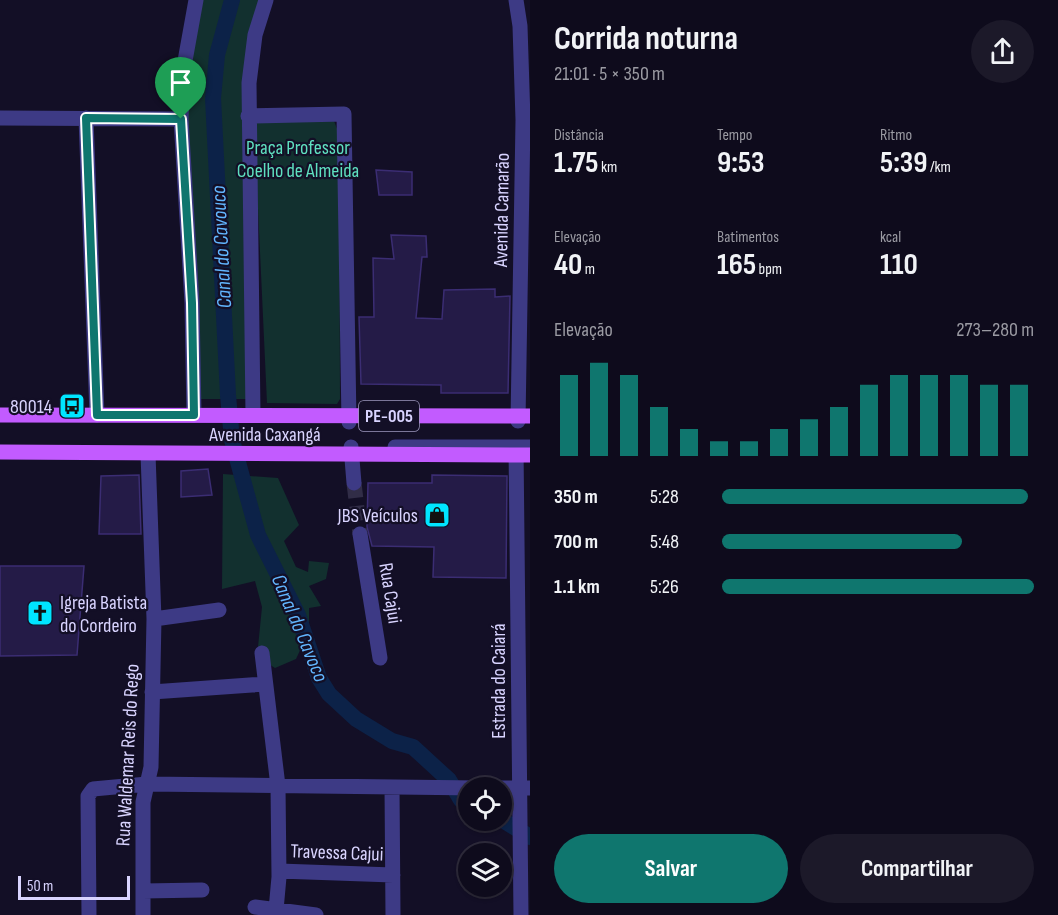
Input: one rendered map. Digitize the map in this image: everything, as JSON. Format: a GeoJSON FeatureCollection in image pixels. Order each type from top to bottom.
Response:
{"type":"FeatureCollection","features":[{"type":"Feature","properties":{"kind":"main road","name":"Avenida Caxangá"},"geometry":{"type":"LineString","coordinates":[[0,415],[349,419],[524,418]]}},
{"type":"Feature","properties":{"kind":"main road","name":"Avenida Caxangá"},"geometry":{"type":"LineString","coordinates":[[0,452],[148,454],[194,450],[523,451]]}},
{"type":"Feature","properties":{"kind":"street"},"geometry":{"type":"LineString","coordinates":[[0,422],[197,417],[181,119],[183,72],[196,0]]}},
{"type":"Feature","properties":{"kind":"street"},"geometry":{"type":"LineString","coordinates":[[251,418],[248,116],[255,35],[266,0]]}},
{"type":"Feature","properties":{"kind":"street","name":"Avenida Camarão"},"geometry":{"type":"LineString","coordinates":[[516,0],[525,23],[524,418]]}},
{"type":"Feature","properties":{"kind":"street"},"geometry":{"type":"LineString","coordinates":[[248,116],[344,114],[349,419]]}},
{"type":"Feature","properties":{"kind":"street"},"geometry":{"type":"LineString","coordinates":[[0,118],[181,119]]}},
{"type":"Feature","properties":{"kind":"street"},"geometry":{"type":"LineString","coordinates":[[86,118],[97,415]]}},
{"type":"Feature","properties":{"kind":"street"},"geometry":{"type":"LineString","coordinates":[[0,446],[194,450]]}},
{"type":"Feature","properties":{"kind":"street"},"geometry":{"type":"LineString","coordinates":[[351,451],[354,483]]}},
{"type":"Feature","properties":{"kind":"street","name":"Estrada do Caiará"},"geometry":{"type":"LineString","coordinates":[[521,915],[520,843],[525,788],[523,451]]}},
{"type":"Feature","properties":{"kind":"street","name":"Rua Waldemar Reis do Rego"},"geometry":{"type":"LineString","coordinates":[[142,915],[143,802],[151,766],[154,619],[148,454]]}},
{"type":"Feature","properties":{"kind":"street","name":"Rua Cajui"},"geometry":{"type":"LineString","coordinates":[[360,534],[380,658]]}},
{"type":"Feature","properties":{"kind":"street"},"geometry":{"type":"LineString","coordinates":[[154,619],[219,610]]}},
{"type":"Feature","properties":{"kind":"street"},"geometry":{"type":"LineString","coordinates":[[262,653],[278,786],[279,871],[276,910]]}},
{"type":"Feature","properties":{"kind":"street"},"geometry":{"type":"LineString","coordinates":[[152,692],[265,684]]}},
{"type":"Feature","properties":{"kind":"street"},"geometry":{"type":"LineString","coordinates":[[89,915],[89,792],[93,789],[147,784],[458,788]]}},
{"type":"Feature","properties":{"kind":"street"},"geometry":{"type":"LineString","coordinates":[[393,787],[393,915]]}},
{"type":"Feature","properties":{"kind":"street","name":"Travessa Cajui"},"geometry":{"type":"LineString","coordinates":[[279,871],[393,874]]}},
{"type":"Feature","properties":{"kind":"street"},"geometry":{"type":"LineString","coordinates":[[143,891],[202,890]]}},
{"type":"Feature","properties":{"kind":"street"},"geometry":{"type":"LineString","coordinates":[[255,907],[316,915]]}},
{"type":"Feature","properties":{"kind":"green space"},"geometry":{"type":"Polygon","coordinates":[[[203,0],[261,0],[251,37],[250,399],[198,399],[186,102],[199,13],[203,0]]]}},
{"type":"Feature","properties":{"kind":"green space","name":"Praça Professor Coelho de Almeida"},"geometry":{"type":"Polygon","coordinates":[[[334,121],[339,134],[340,399],[337,404],[267,403],[254,122],[334,121]]]}},
{"type":"Feature","properties":{"kind":"green space"},"geometry":{"type":"Polygon","coordinates":[[[223,474],[278,478],[299,525],[284,541],[296,567],[308,572],[309,561],[329,563],[326,579],[309,586],[321,606],[309,608],[309,631],[296,659],[275,668],[261,659],[258,647],[262,607],[255,581],[222,589],[223,474]]]}},
{"type":"Feature","properties":{"kind":"building"},"geometry":{"type":"Polygon","coordinates":[[[376,170],[412,172],[412,195],[379,195],[376,170]]]}},
{"type":"Feature","properties":{"kind":"building"},"geometry":{"type":"Polygon","coordinates":[[[391,235],[426,236],[427,257],[422,257],[416,318],[442,319],[444,290],[495,289],[495,297],[510,296],[508,393],[441,393],[441,385],[361,384],[359,317],[374,317],[373,258],[394,259],[391,235]]]}},
{"type":"Feature","properties":{"kind":"building"},"geometry":{"type":"Polygon","coordinates":[[[208,469],[212,495],[181,497],[181,471],[208,469]]]}},
{"type":"Feature","properties":{"kind":"building"},"geometry":{"type":"Polygon","coordinates":[[[139,475],[141,534],[99,534],[101,476],[139,475]]]}},
{"type":"Feature","properties":{"kind":"building","name":"JBS Veículos"},"geometry":{"type":"Polygon","coordinates":[[[432,475],[507,476],[506,578],[433,577],[434,547],[372,546],[367,527],[368,483],[432,483],[432,475]]]}},
{"type":"Feature","properties":{"kind":"building","name":"Igreja Batista do Cordeiro"},"geometry":{"type":"Polygon","coordinates":[[[0,566],[84,566],[77,655],[0,656],[0,566]]]}},
{"type":"Feature","properties":{"kind":"waterway","name":"Canal do Cavouco"},"geometry":{"type":"LineString","coordinates":[[232,0],[217,55],[213,98],[232,440],[258,535],[298,615],[319,678],[329,694],[356,719],[392,741],[413,747],[449,780],[458,795]]}},
{"type":"Feature","properties":{"kind":"waterway","name":"Canal do Cavoco"},"geometry":{"type":"LineString","coordinates":[[512,826],[530,837]]}},
{"type":"Feature","properties":{"kind":"tunnel"},"geometry":{"type":"LineString","coordinates":[[354,483],[360,534]]}},
{"type":"Feature","properties":{"kind":"place","name":"80014"},"geometry":{"type":"Point","coordinates":[72,406]}},
{"type":"Feature","properties":{"kind":"place","name":"JBS Veículos"},"geometry":{"type":"Point","coordinates":[437,515]}},
{"type":"Feature","properties":{"kind":"place","name":"Igreja Batista do Cordeiro"},"geometry":{"type":"Point","coordinates":[40,613]}},
{"type":"Feature","properties":{"kind":"route"},"geometry":{"type":"LineString","coordinates":[[86,118],[181,119],[192,303],[194,415],[97,415],[86,118]]}}]}
